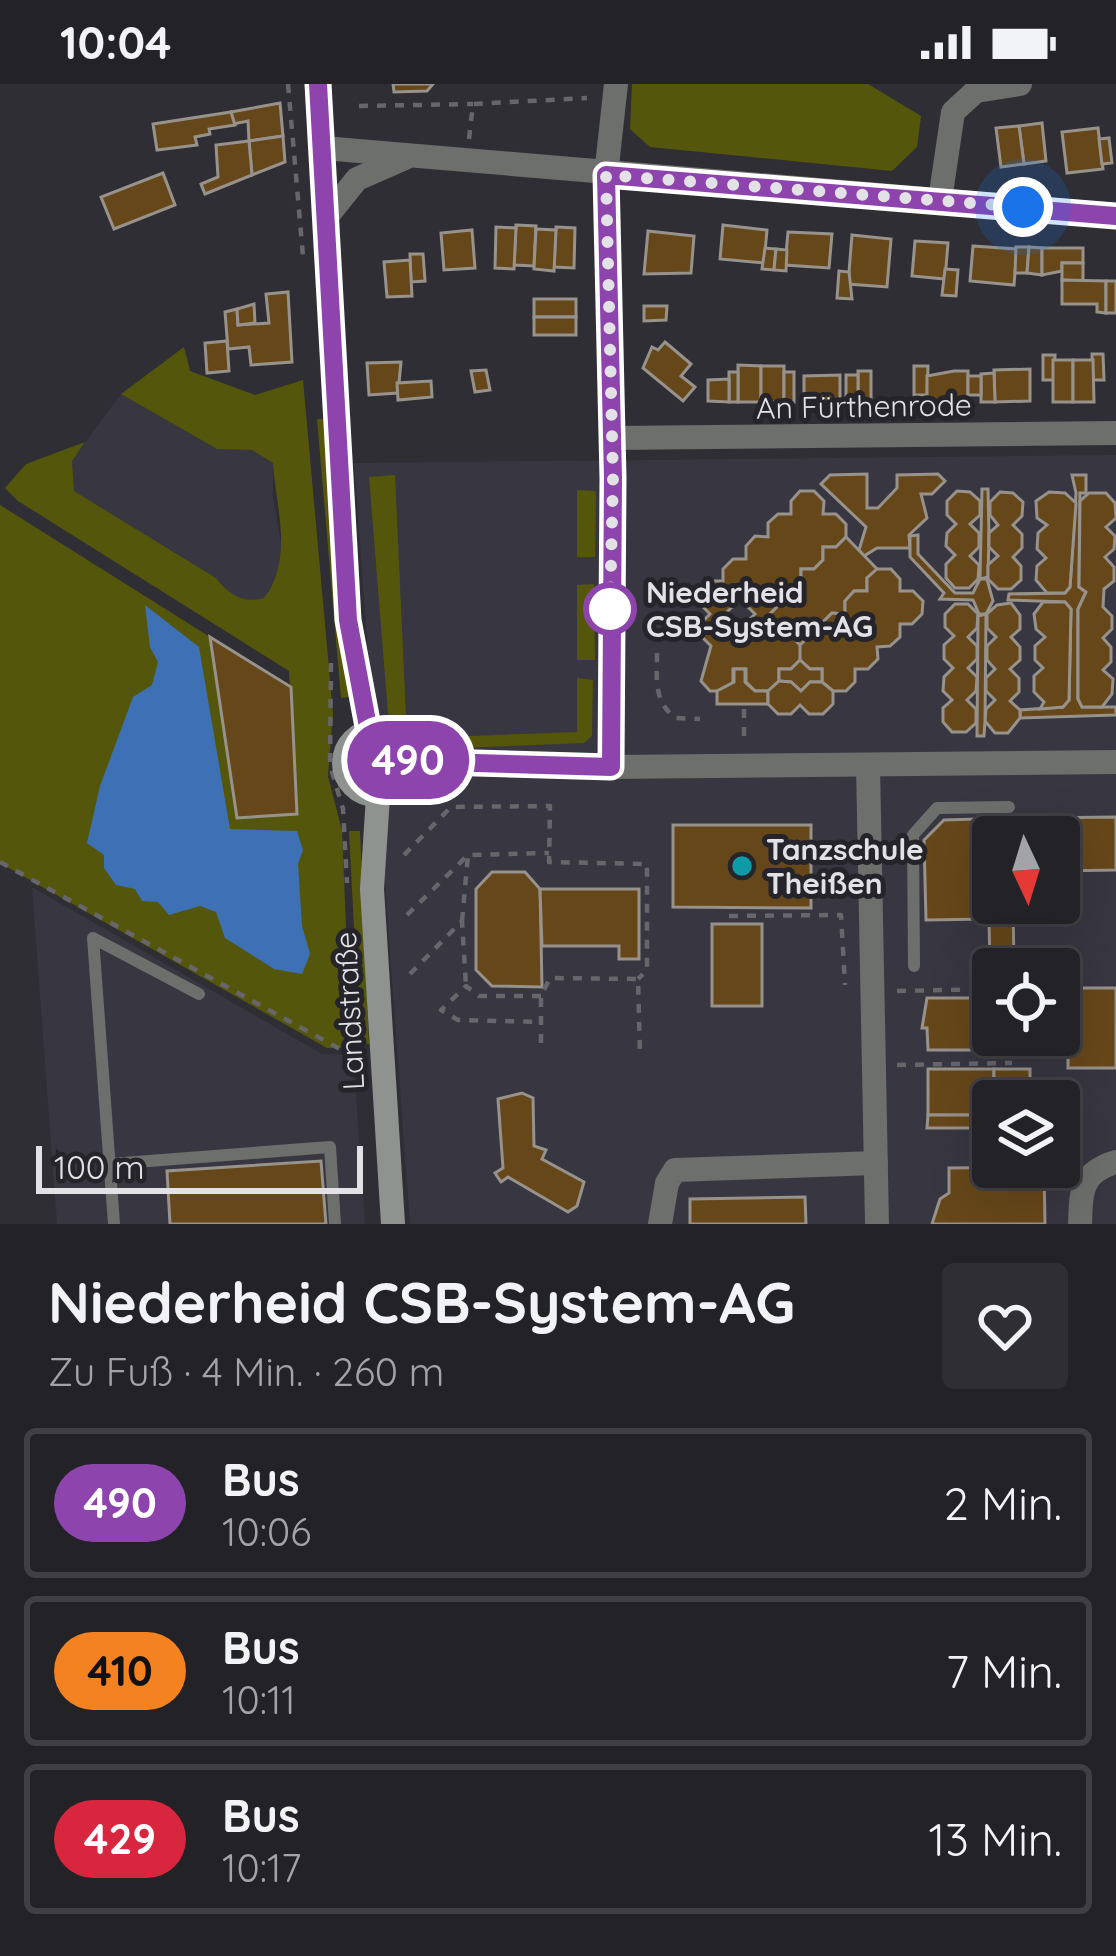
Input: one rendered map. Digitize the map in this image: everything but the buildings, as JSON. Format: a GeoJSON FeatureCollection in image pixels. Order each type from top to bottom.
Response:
{"type":"FeatureCollection","features":[{"type":"Feature","properties":{"kind":"street"},"geometry":{"type":"LineString","coordinates":[[319,84],[348,620],[369,732]]}},
{"type":"Feature","properties":{"kind":"street"},"geometry":{"type":"LineString","coordinates":[[611,767],[613,438],[606,175],[616,84]]}},
{"type":"Feature","properties":{"kind":"street"},"geometry":{"type":"LineString","coordinates":[[940,200],[952,112],[976,91],[1020,84]]}},
{"type":"Feature","properties":{"kind":"street"},"geometry":{"type":"LineString","coordinates":[[323,148],[1116,215]]}},
{"type":"Feature","properties":{"kind":"street"},"geometry":{"type":"LineString","coordinates":[[328,215],[357,179],[409,157]]}},
{"type":"Feature","properties":{"kind":"street","name":"An Fürthenrode"},"geometry":{"type":"LineString","coordinates":[[613,438],[1116,433]]}},
{"type":"Feature","properties":{"kind":"street"},"geometry":{"type":"LineString","coordinates":[[369,732],[399,741],[408,761],[400,785],[378,796],[356,788],[344,768],[349,745],[369,732]]}},
{"type":"Feature","properties":{"kind":"street"},"geometry":{"type":"LineString","coordinates":[[408,761],[611,767],[1116,762]]}},
{"type":"Feature","properties":{"kind":"street"},"geometry":{"type":"LineString","coordinates":[[868,765],[878,1224]]}},
{"type":"Feature","properties":{"kind":"street","name":"Landstraße"},"geometry":{"type":"LineString","coordinates":[[378,796],[372,889],[393,1224]]}},
{"type":"Feature","properties":{"kind":"street"},"geometry":{"type":"LineString","coordinates":[[1080,1224],[1082,1184],[1094,1169],[1116,1162]]}},
{"type":"Feature","properties":{"kind":"street"},"geometry":{"type":"LineString","coordinates":[[660,1224],[667,1183],[675,1171],[875,1163]]}},
{"type":"Feature","properties":{"kind":"lane"},"geometry":{"type":"LineString","coordinates":[[914,966],[913,835],[937,808],[1010,806]]}},
{"type":"Feature","properties":{"kind":"lane"},"geometry":{"type":"LineString","coordinates":[[114,1224],[93,938],[200,994]]}},
{"type":"Feature","properties":{"kind":"lane"},"geometry":{"type":"LineString","coordinates":[[110,1164],[330,1147],[334,1224]]}},
{"type":"Feature","properties":{"kind":"path"},"geometry":{"type":"LineString","coordinates":[[359,106],[587,98]]}},
{"type":"Feature","properties":{"kind":"path"},"geometry":{"type":"LineString","coordinates":[[466,163],[473,104]]}},
{"type":"Feature","properties":{"kind":"path"},"geometry":{"type":"LineString","coordinates":[[657,653],[657,696],[663,706],[675,718],[700,719]]}},
{"type":"Feature","properties":{"kind":"path"},"geometry":{"type":"LineString","coordinates":[[744,709],[744,766]]}},
{"type":"Feature","properties":{"kind":"path"},"geometry":{"type":"LineString","coordinates":[[404,855],[451,808],[550,806],[549,862],[647,864],[647,970],[638,979],[550,978],[542,996],[542,1043]]}},
{"type":"Feature","properties":{"kind":"path"},"geometry":{"type":"LineString","coordinates":[[407,916],[468,854],[549,853]]}},
{"type":"Feature","properties":{"kind":"path"},"geometry":{"type":"LineString","coordinates":[[468,854],[462,921],[466,986],[479,996],[542,996]]}},
{"type":"Feature","properties":{"kind":"path"},"geometry":{"type":"LineString","coordinates":[[0,862],[359,1059],[381,1058]]}},
{"type":"Feature","properties":{"kind":"path"},"geometry":{"type":"LineString","coordinates":[[729,916],[842,915],[844,985]]}},
{"type":"Feature","properties":{"kind":"path"},"geometry":{"type":"LineString","coordinates":[[410,974],[462,921]]}},
{"type":"Feature","properties":{"kind":"path"},"geometry":{"type":"LineString","coordinates":[[638,979],[640,1055]]}},
{"type":"Feature","properties":{"kind":"path"},"geometry":{"type":"LineString","coordinates":[[466,986],[441,1010],[458,1021],[542,1022]]}},
{"type":"Feature","properties":{"kind":"path"},"geometry":{"type":"LineString","coordinates":[[872,992],[972,990]]}},
{"type":"Feature","properties":{"kind":"path"},"geometry":{"type":"LineString","coordinates":[[874,1065],[1012,1063]]}},
{"type":"Feature","properties":{"kind":"shaded area"},"geometry":{"type":"Polygon","coordinates":[[[632,84],[868,84],[921,116],[917,147],[892,171],[650,147],[630,129],[632,84]]]}},
{"type":"Feature","properties":{"kind":"shaded area"},"geometry":{"type":"Polygon","coordinates":[[[184,347],[190,371],[255,395],[303,380],[333,713],[328,776],[342,831],[351,1047],[327,1048],[0,863],[0,505],[210,637],[237,817],[297,813],[289,671],[18,501],[5,488],[26,464],[85,442],[72,461],[74,491],[216,578],[237,597],[264,598],[281,550],[273,463],[252,450],[217,449],[121,394],[184,347]]]}},
{"type":"Feature","properties":{"kind":"shaded area"},"geometry":{"type":"Polygon","coordinates":[[[121,394],[217,449],[252,450],[273,463],[273,498],[284,560],[265,598],[251,602],[234,596],[216,578],[74,491],[72,460],[121,394]]]}},
{"type":"Feature","properties":{"kind":"shaded area"},"geometry":{"type":"Polygon","coordinates":[[[317,419],[325,419],[349,697],[341,698],[317,419]]]}},
{"type":"Feature","properties":{"kind":"shaded area"},"geometry":{"type":"Polygon","coordinates":[[[1116,455],[1116,1224],[410,1224],[354,463],[1116,455]]]}},
{"type":"Feature","properties":{"kind":"shaded area"},"geometry":{"type":"Polygon","coordinates":[[[395,475],[406,717],[445,737],[577,732],[577,678],[593,680],[592,736],[584,743],[438,749],[398,729],[388,713],[369,477],[395,475]]]}},
{"type":"Feature","properties":{"kind":"shaded area"},"geometry":{"type":"Polygon","coordinates":[[[577,490],[596,491],[595,557],[577,557],[577,490]]]}},
{"type":"Feature","properties":{"kind":"shaded area"},"geometry":{"type":"Polygon","coordinates":[[[594,584],[595,660],[577,660],[577,585],[594,584]]]}},
{"type":"Feature","properties":{"kind":"shaded area"},"geometry":{"type":"Polygon","coordinates":[[[349,831],[360,831],[369,1044],[360,1044],[349,831]]]}},
{"type":"Feature","properties":{"kind":"shaded area"},"geometry":{"type":"Polygon","coordinates":[[[32,887],[322,1054],[353,1055],[365,1224],[57,1224],[32,887]]]}},
{"type":"Feature","properties":{"kind":"water"},"geometry":{"type":"Polygon","coordinates":[[[145,605],[199,647],[230,829],[297,831],[303,850],[298,864],[302,926],[310,954],[302,974],[274,969],[225,938],[216,912],[200,906],[169,915],[158,902],[142,901],[135,889],[116,885],[104,868],[104,855],[87,843],[100,786],[133,697],[152,685],[158,662],[150,647],[145,605]]]}},
{"type":"Feature","properties":{"kind":"bus line","name":"490"},"geometry":{"type":"LineString","coordinates":[[318,84],[332,266],[348,620],[369,732],[380,731],[399,741],[408,761],[611,767],[613,478],[606,175],[1116,216]]}},
{"type":"Feature","properties":{"kind":"place","name":"Niederheid CSB-System-AG"},"geometry":{"type":"Point","coordinates":[610,609]}},
{"type":"Feature","properties":{"kind":"place","name":"Tanzschule Theißen"},"geometry":{"type":"Point","coordinates":[742,866]}},
{"type":"Feature","properties":{"kind":"route"},"geometry":{"type":"LineString","coordinates":[[610,609],[613,478],[606,175],[1023,207]]}}]}
